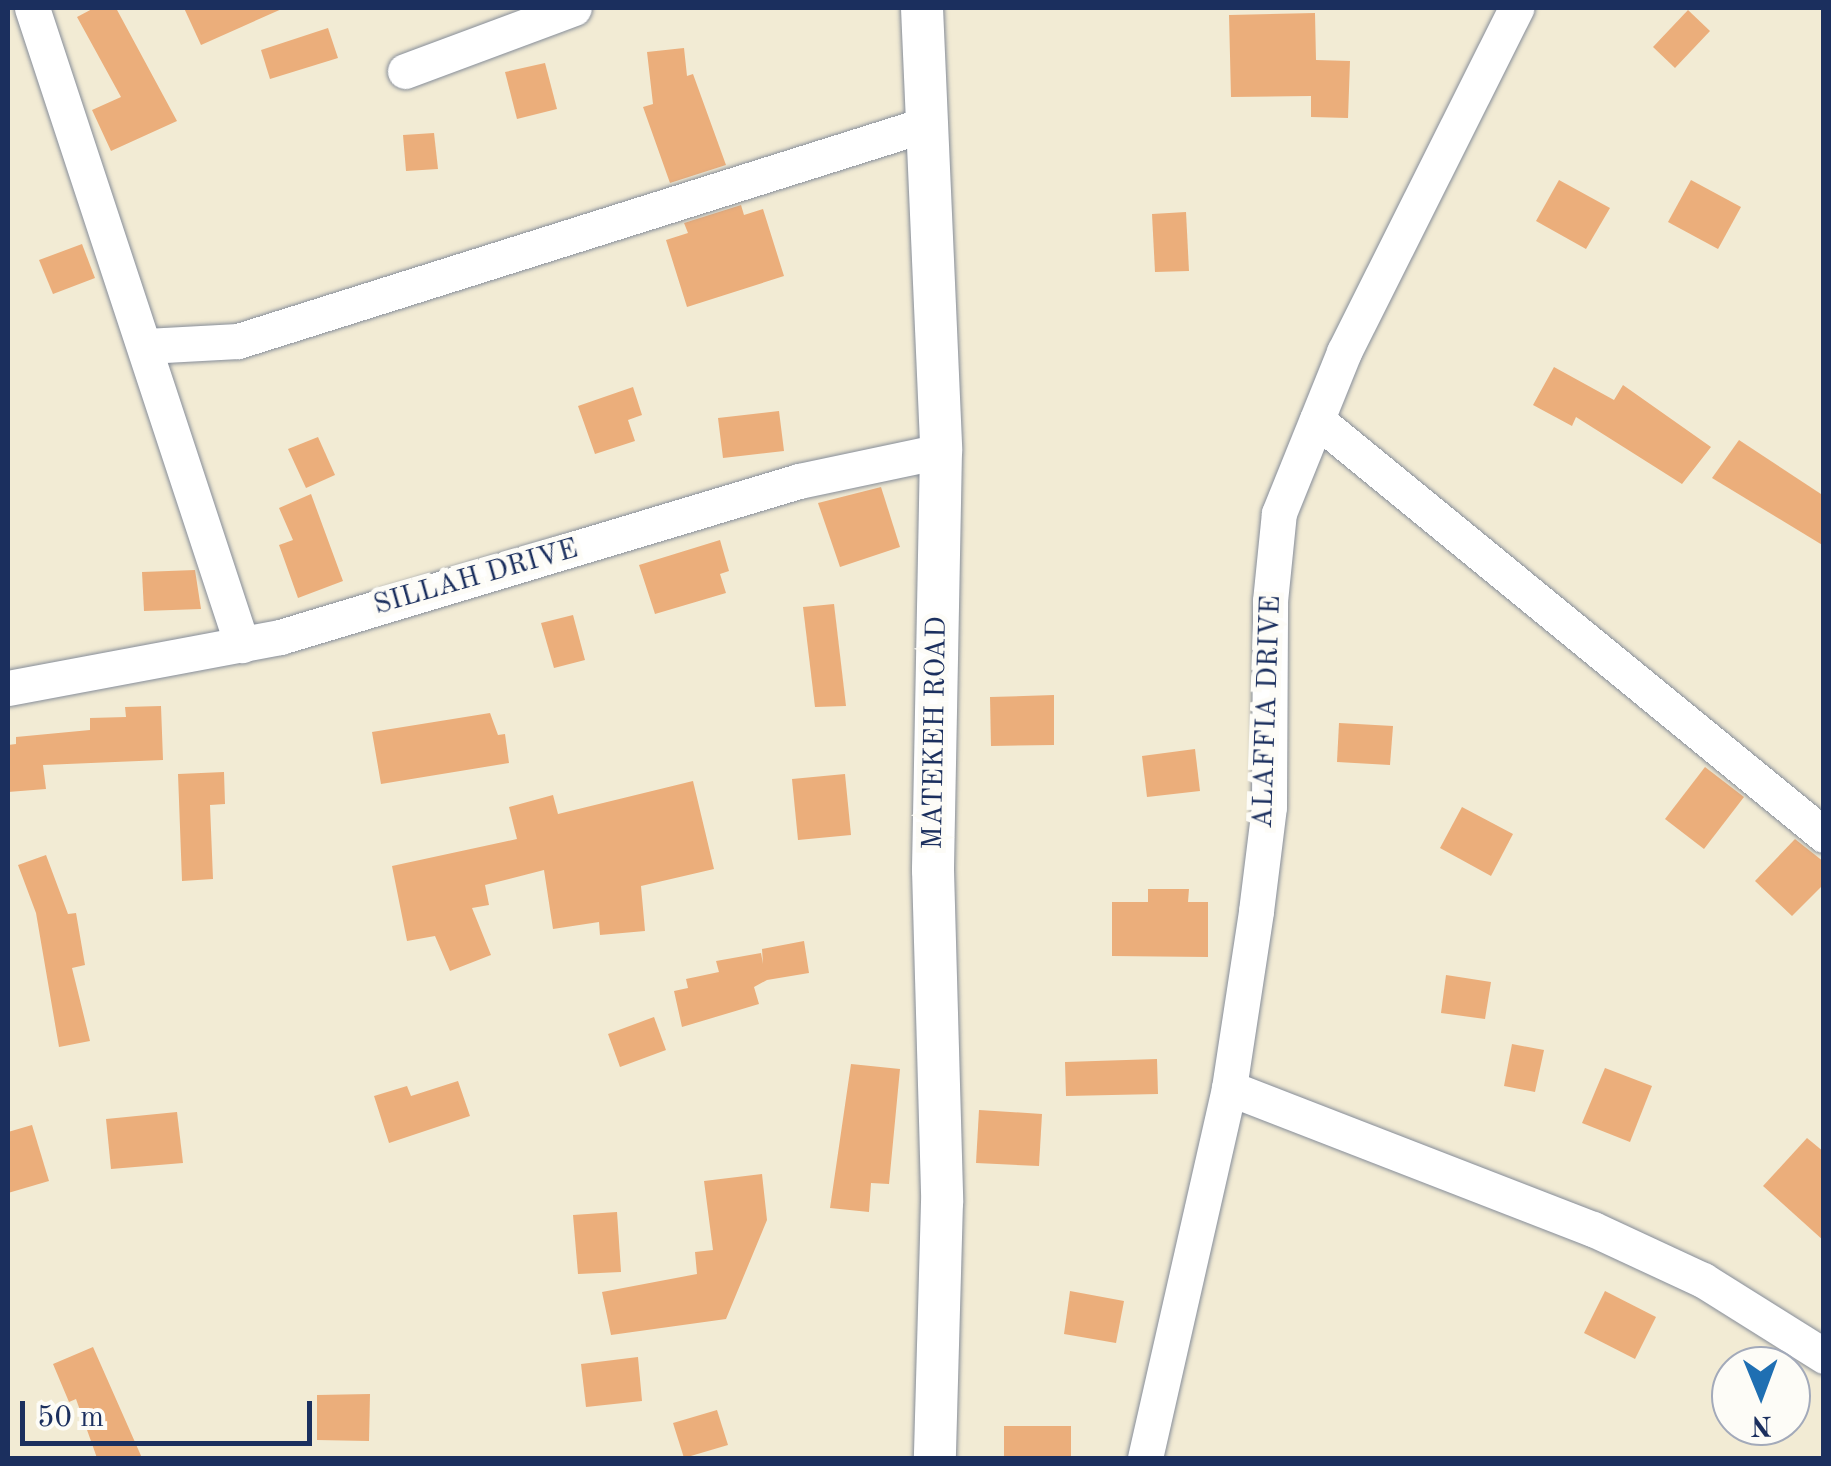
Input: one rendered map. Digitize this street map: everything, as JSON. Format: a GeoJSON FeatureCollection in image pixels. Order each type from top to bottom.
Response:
{"type":"FeatureCollection","features":[{"type":"Feature","properties":{"kind":"street"},"geometry":{"type":"LineString","coordinates":[[32,8],[242,645]]}},
{"type":"Feature","properties":{"kind":"street"},"geometry":{"type":"LineString","coordinates":[[405,71],[574,8]]}},
{"type":"Feature","properties":{"kind":"street","name":"MATEKEH ROAD"},"geometry":{"type":"LineString","coordinates":[[922,8],[941,451],[933,870],[942,1202],[935,1458]]}},
{"type":"Feature","properties":{"kind":"street","name":"ALAFFIA DRIVE"},"geometry":{"type":"LineString","coordinates":[[1145,1458],[1229,1088],[1269,808],[1270,601],[1279,513],[1316,420],[1516,8]]}},
{"type":"Feature","properties":{"kind":"street"},"geometry":{"type":"LineString","coordinates":[[146,346],[238,341],[927,124]]}},
{"type":"Feature","properties":{"kind":"street"},"geometry":{"type":"LineString","coordinates":[[1316,420],[1824,835]]}},
{"type":"Feature","properties":{"kind":"street","name":"SILLAH DRIVE"},"geometry":{"type":"LineString","coordinates":[[8,688],[242,645],[800,481],[941,451]]}},
{"type":"Feature","properties":{"kind":"street"},"geometry":{"type":"LineString","coordinates":[[1229,1088],[1593,1228],[1703,1280],[1824,1356]]}},
{"type":"Feature","properties":{"kind":"building"},"geometry":{"type":"Polygon","coordinates":[[[94,8],[116,8],[177,121],[111,151],[92,110],[121,97],[77,17],[94,8]]]}},
{"type":"Feature","properties":{"kind":"building"},"geometry":{"type":"Polygon","coordinates":[[[184,8],[284,8],[201,45],[184,8]]]}},
{"type":"Feature","properties":{"kind":"building"},"geometry":{"type":"Polygon","coordinates":[[[1688,10],[1710,31],[1675,68],[1653,47],[1688,10]]]}},
{"type":"Feature","properties":{"kind":"building"},"geometry":{"type":"Polygon","coordinates":[[[1315,13],[1316,60],[1350,61],[1348,118],[1311,117],[1311,96],[1231,97],[1229,15],[1315,13]]]}},
{"type":"Feature","properties":{"kind":"building"},"geometry":{"type":"Polygon","coordinates":[[[328,28],[338,58],[270,79],[261,50],[328,28]]]}},
{"type":"Feature","properties":{"kind":"building"},"geometry":{"type":"Polygon","coordinates":[[[684,48],[687,76],[693,74],[726,165],[670,183],[643,107],[653,104],[647,52],[684,48]]]}},
{"type":"Feature","properties":{"kind":"building"},"geometry":{"type":"Polygon","coordinates":[[[545,63],[557,109],[517,119],[505,72],[545,63]]]}},
{"type":"Feature","properties":{"kind":"building"},"geometry":{"type":"Polygon","coordinates":[[[434,133],[438,169],[406,171],[403,135],[434,133]]]}},
{"type":"Feature","properties":{"kind":"building"},"geometry":{"type":"Polygon","coordinates":[[[1559,180],[1610,208],[1586,249],[1536,221],[1559,180]]]}},
{"type":"Feature","properties":{"kind":"building"},"geometry":{"type":"Polygon","coordinates":[[[1691,180],[1741,207],[1718,249],[1668,222],[1691,180]]]}},
{"type":"Feature","properties":{"kind":"building"},"geometry":{"type":"Polygon","coordinates":[[[741,205],[744,215],[763,209],[784,276],[687,307],[666,240],[688,233],[684,223],[741,205]]]}},
{"type":"Feature","properties":{"kind":"building"},"geometry":{"type":"Polygon","coordinates":[[[1186,212],[1189,271],[1155,272],[1152,214],[1186,212]]]}},
{"type":"Feature","properties":{"kind":"building"},"geometry":{"type":"Polygon","coordinates":[[[82,244],[95,278],[53,294],[39,260],[82,244]]]}},
{"type":"Feature","properties":{"kind":"building"},"geometry":{"type":"Polygon","coordinates":[[[1554,367],[1614,400],[1623,385],[1711,447],[1682,484],[1576,417],[1572,426],[1533,405],[1554,367]]]}},
{"type":"Feature","properties":{"kind":"building"},"geometry":{"type":"Polygon","coordinates":[[[633,387],[642,415],[628,420],[635,441],[595,454],[578,406],[633,387]]]}},
{"type":"Feature","properties":{"kind":"building"},"geometry":{"type":"Polygon","coordinates":[[[779,411],[784,451],[723,458],[718,418],[779,411]]]}},
{"type":"Feature","properties":{"kind":"building"},"geometry":{"type":"Polygon","coordinates":[[[318,437],[335,475],[306,488],[288,449],[318,437]]]}},
{"type":"Feature","properties":{"kind":"building"},"geometry":{"type":"Polygon","coordinates":[[[1739,440],[1824,496],[1824,546],[1712,478],[1739,440]]]}},
{"type":"Feature","properties":{"kind":"building"},"geometry":{"type":"Polygon","coordinates":[[[881,487],[900,547],[840,567],[818,503],[881,487]]]}},
{"type":"Feature","properties":{"kind":"building"},"geometry":{"type":"Polygon","coordinates":[[[311,494],[343,581],[298,598],[279,545],[293,540],[279,508],[311,494]]]}},
{"type":"Feature","properties":{"kind":"building"},"geometry":{"type":"Polygon","coordinates":[[[720,540],[729,571],[720,574],[726,593],[655,614],[639,565],[720,540]]]}},
{"type":"Feature","properties":{"kind":"building"},"geometry":{"type":"Polygon","coordinates":[[[195,570],[201,609],[144,611],[142,572],[195,570]]]}},
{"type":"Feature","properties":{"kind":"building"},"geometry":{"type":"Polygon","coordinates":[[[834,604],[846,706],[815,707],[803,607],[834,604]]]}},
{"type":"Feature","properties":{"kind":"building"},"geometry":{"type":"Polygon","coordinates":[[[573,615],[585,660],[554,668],[541,623],[573,615]]]}},
{"type":"Feature","properties":{"kind":"building"},"geometry":{"type":"Polygon","coordinates":[[[1054,695],[1054,745],[991,746],[990,697],[1054,695]]]}},
{"type":"Feature","properties":{"kind":"building"},"geometry":{"type":"Polygon","coordinates":[[[161,706],[163,760],[43,765],[46,789],[8,792],[8,745],[16,744],[16,737],[90,730],[90,718],[126,717],[125,707],[161,706]]]}},
{"type":"Feature","properties":{"kind":"building"},"geometry":{"type":"Polygon","coordinates":[[[490,713],[498,735],[505,734],[509,763],[381,784],[372,732],[490,713]]]}},
{"type":"Feature","properties":{"kind":"building"},"geometry":{"type":"Polygon","coordinates":[[[1339,723],[1393,726],[1390,765],[1337,762],[1339,723]]]}},
{"type":"Feature","properties":{"kind":"building"},"geometry":{"type":"Polygon","coordinates":[[[1195,749],[1200,791],[1147,797],[1142,756],[1195,749]]]}},
{"type":"Feature","properties":{"kind":"building"},"geometry":{"type":"Polygon","coordinates":[[[1705,767],[1744,797],[1704,849],[1665,819],[1705,767]]]}},
{"type":"Feature","properties":{"kind":"building"},"geometry":{"type":"Polygon","coordinates":[[[224,772],[225,804],[210,805],[213,879],[182,881],[178,774],[224,772]]]}},
{"type":"Feature","properties":{"kind":"building"},"geometry":{"type":"Polygon","coordinates":[[[845,774],[851,835],[798,840],[792,779],[845,774]]]}},
{"type":"Feature","properties":{"kind":"building"},"geometry":{"type":"Polygon","coordinates":[[[693,781],[714,869],[641,886],[645,931],[600,935],[599,922],[553,929],[544,870],[485,885],[489,905],[472,908],[491,955],[450,971],[435,936],[407,941],[392,866],[517,839],[509,807],[553,795],[558,814],[693,781]]]}},
{"type":"Feature","properties":{"kind":"building"},"geometry":{"type":"Polygon","coordinates":[[[1462,807],[1513,834],[1491,876],[1440,848],[1462,807]]]}},
{"type":"Feature","properties":{"kind":"building"},"geometry":{"type":"Polygon","coordinates":[[[1795,839],[1824,862],[1824,884],[1792,916],[1755,881],[1795,839]]]}},
{"type":"Feature","properties":{"kind":"building"},"geometry":{"type":"Polygon","coordinates":[[[46,855],[68,914],[76,913],[85,965],[72,968],[90,1041],[59,1047],[36,913],[18,865],[46,855]]]}},
{"type":"Feature","properties":{"kind":"building"},"geometry":{"type":"Polygon","coordinates":[[[1148,889],[1189,889],[1188,902],[1208,902],[1208,957],[1112,956],[1112,902],[1148,902],[1148,889]]]}},
{"type":"Feature","properties":{"kind":"building"},"geometry":{"type":"Polygon","coordinates":[[[804,941],[809,973],[767,980],[754,987],[759,1004],[682,1027],[674,991],[688,988],[686,979],[719,972],[716,961],[761,953],[763,964],[762,949],[804,941]]]}},
{"type":"Feature","properties":{"kind":"building"},"geometry":{"type":"Polygon","coordinates":[[[1446,975],[1491,982],[1485,1019],[1441,1013],[1446,975]]]}},
{"type":"Feature","properties":{"kind":"building"},"geometry":{"type":"Polygon","coordinates":[[[654,1017],[666,1050],[620,1067],[608,1034],[654,1017]]]}},
{"type":"Feature","properties":{"kind":"building"},"geometry":{"type":"Polygon","coordinates":[[[1512,1044],[1544,1050],[1535,1092],[1504,1086],[1512,1044]]]}},
{"type":"Feature","properties":{"kind":"building"},"geometry":{"type":"Polygon","coordinates":[[[1157,1059],[1158,1094],[1066,1096],[1065,1062],[1157,1059]]]}},
{"type":"Feature","properties":{"kind":"building"},"geometry":{"type":"Polygon","coordinates":[[[851,1064],[900,1069],[889,1184],[871,1183],[869,1212],[830,1208],[851,1064]]]}},
{"type":"Feature","properties":{"kind":"building"},"geometry":{"type":"Polygon","coordinates":[[[1605,1068],[1652,1086],[1630,1142],[1582,1123],[1605,1068]]]}},
{"type":"Feature","properties":{"kind":"building"},"geometry":{"type":"Polygon","coordinates":[[[458,1081],[470,1116],[389,1143],[374,1096],[407,1086],[411,1096],[458,1081]]]}},
{"type":"Feature","properties":{"kind":"building"},"geometry":{"type":"Polygon","coordinates":[[[979,1110],[1042,1114],[1039,1166],[976,1163],[979,1110]]]}},
{"type":"Feature","properties":{"kind":"building"},"geometry":{"type":"Polygon","coordinates":[[[177,1112],[183,1163],[111,1169],[106,1119],[177,1112]]]}},
{"type":"Feature","properties":{"kind":"building"},"geometry":{"type":"Polygon","coordinates":[[[32,1125],[49,1181],[8,1193],[8,1132],[32,1125]]]}},
{"type":"Feature","properties":{"kind":"building"},"geometry":{"type":"Polygon","coordinates":[[[1807,1138],[1824,1152],[1824,1241],[1763,1186],[1807,1138]]]}},
{"type":"Feature","properties":{"kind":"building"},"geometry":{"type":"Polygon","coordinates":[[[762,1174],[767,1220],[726,1319],[611,1335],[602,1292],[697,1274],[695,1252],[713,1250],[704,1181],[762,1174]]]}},
{"type":"Feature","properties":{"kind":"building"},"geometry":{"type":"Polygon","coordinates":[[[617,1212],[621,1272],[578,1274],[573,1215],[617,1212]]]}},
{"type":"Feature","properties":{"kind":"building"},"geometry":{"type":"Polygon","coordinates":[[[1070,1291],[1124,1301],[1116,1343],[1064,1334],[1070,1291]]]}},
{"type":"Feature","properties":{"kind":"building"},"geometry":{"type":"Polygon","coordinates":[[[1605,1291],[1656,1317],[1635,1359],[1584,1333],[1605,1291]]]}},
{"type":"Feature","properties":{"kind":"building"},"geometry":{"type":"Polygon","coordinates":[[[93,1347],[142,1458],[97,1458],[76,1399],[69,1402],[53,1364],[93,1347]]]}},
{"type":"Feature","properties":{"kind":"building"},"geometry":{"type":"Polygon","coordinates":[[[638,1357],[642,1401],[586,1407],[581,1364],[638,1357]]]}},
{"type":"Feature","properties":{"kind":"building"},"geometry":{"type":"Polygon","coordinates":[[[370,1394],[369,1441],[317,1440],[317,1395],[370,1394]]]}},
{"type":"Feature","properties":{"kind":"building"},"geometry":{"type":"Polygon","coordinates":[[[717,1410],[728,1445],[684,1458],[673,1423],[717,1410]]]}},
{"type":"Feature","properties":{"kind":"building"},"geometry":{"type":"Polygon","coordinates":[[[1004,1426],[1071,1426],[1071,1458],[1004,1458],[1004,1426]]]}}]}
